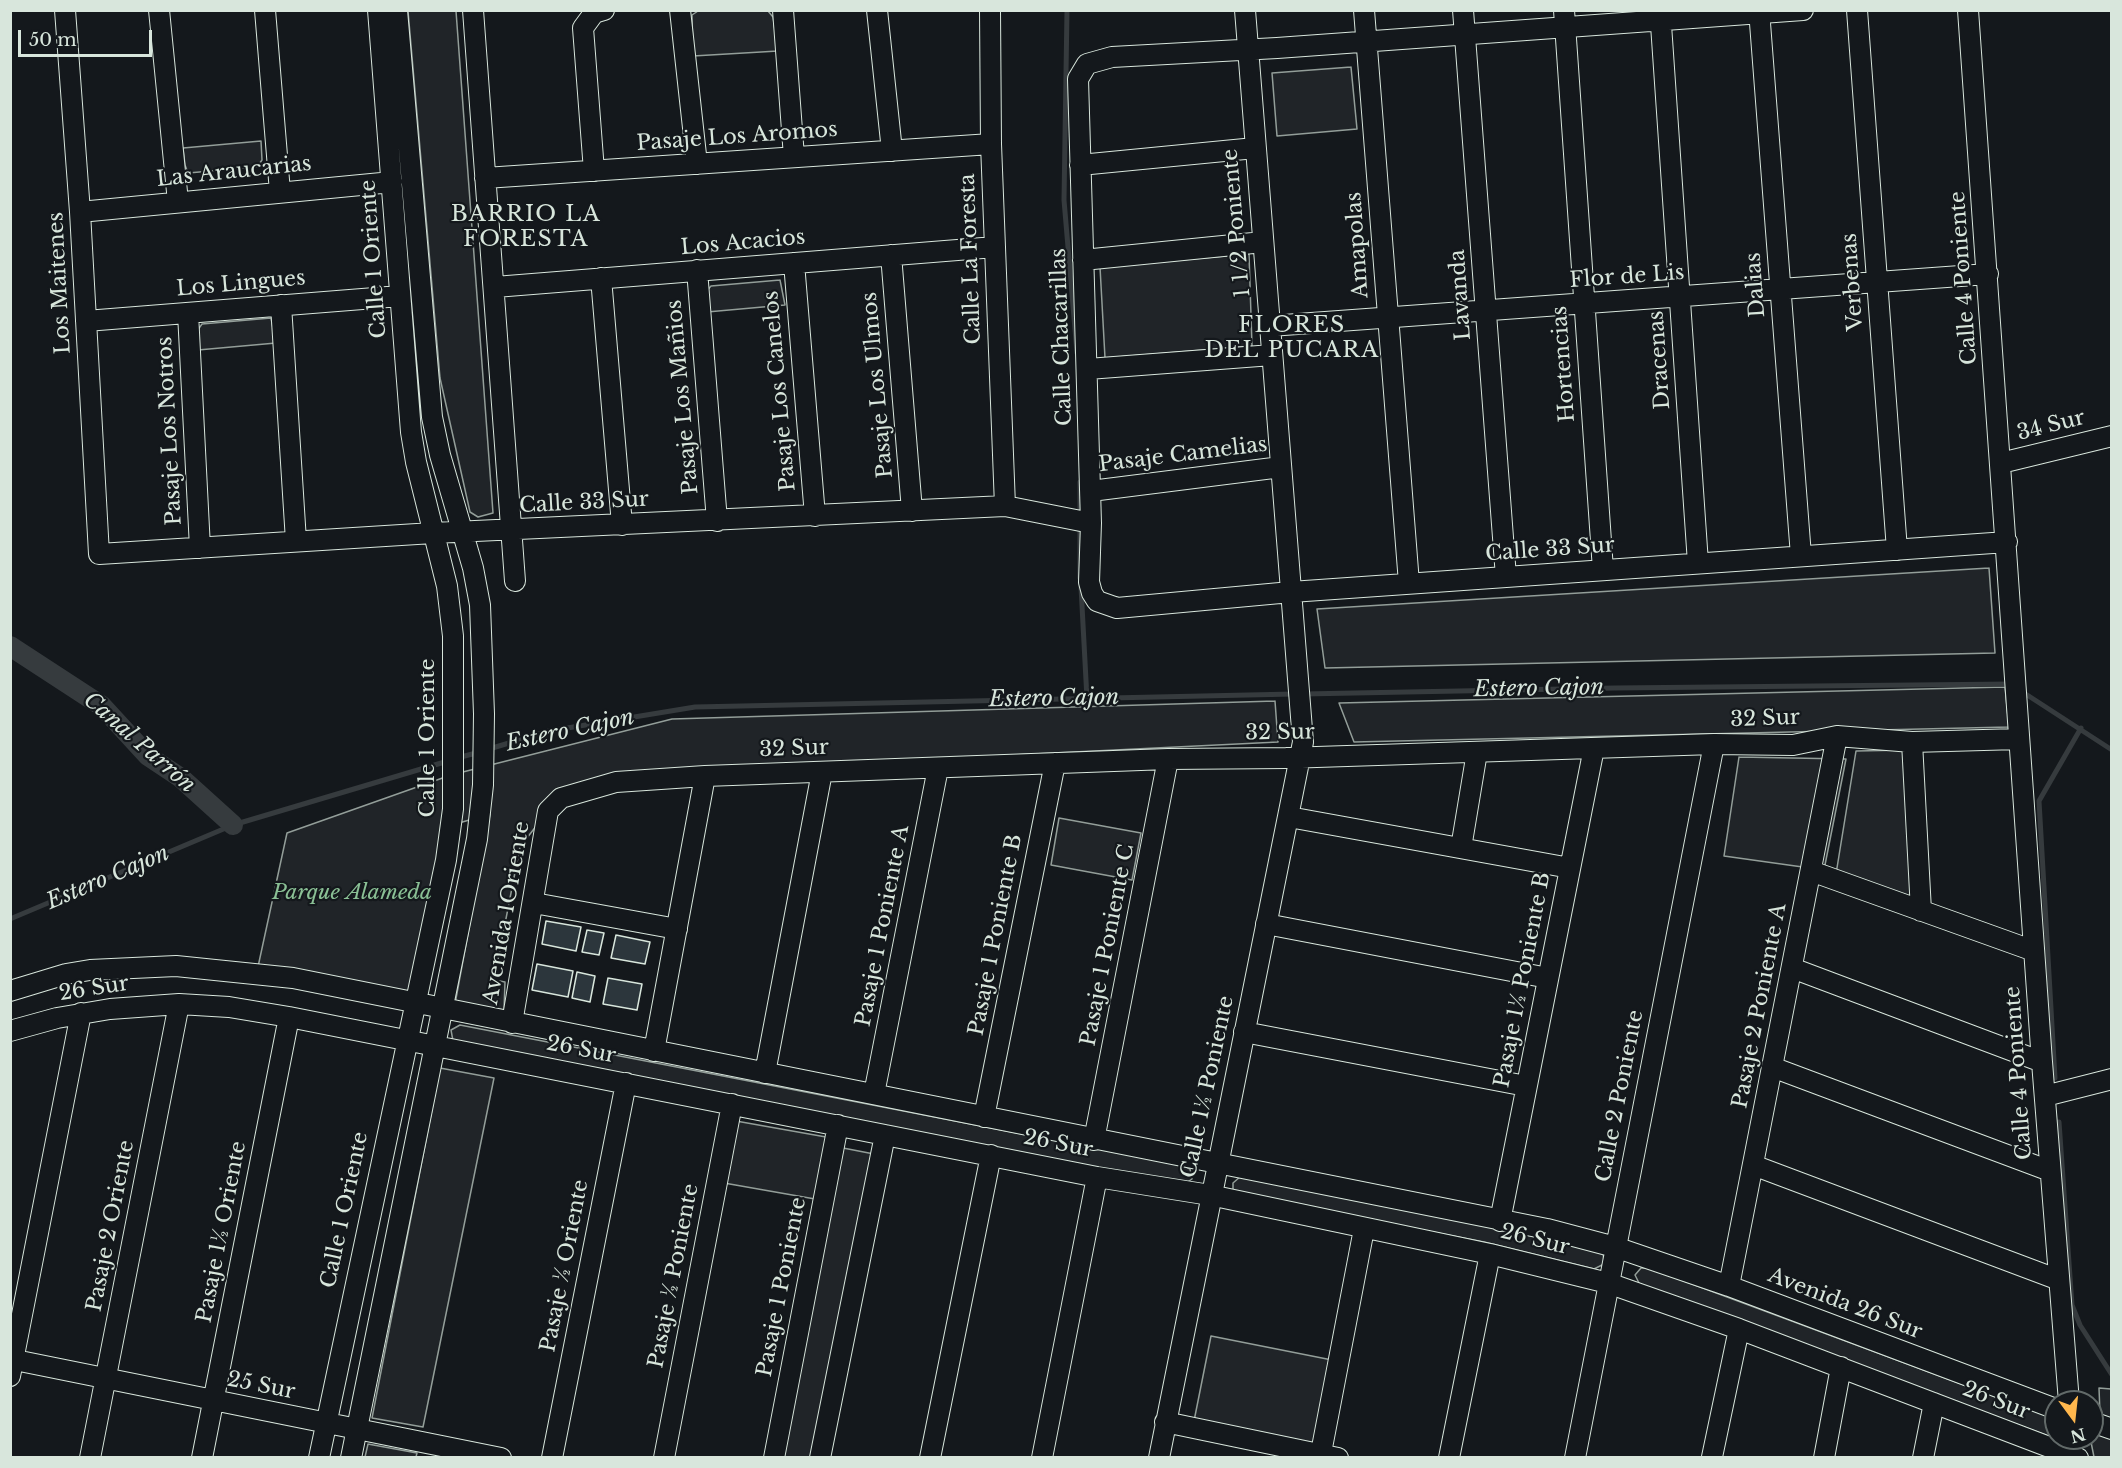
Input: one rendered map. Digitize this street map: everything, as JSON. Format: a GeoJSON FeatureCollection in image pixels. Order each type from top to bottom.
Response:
{"type":"FeatureCollection","features":[{"type":"Feature","properties":{"kind":"street","name":"Los Maitenes"},"geometry":{"type":"LineString","coordinates":[[65,10],[80,212],[99,554]]}},
{"type":"Feature","properties":{"kind":"street"},"geometry":{"type":"LineString","coordinates":[[159,10],[178,202]]}},
{"type":"Feature","properties":{"kind":"street"},"geometry":{"type":"LineString","coordinates":[[265,10],[280,192]]}},
{"type":"Feature","properties":{"kind":"street","name":"Calle 1 Oriente"},"geometry":{"type":"LineString","coordinates":[[319,1458],[452,825],[455,722],[453,636],[447,586],[432,533],[411,432],[378,10]]}},
{"type":"Feature","properties":{"kind":"street","name":"Calle 1 Oriente"},"geometry":{"type":"LineString","coordinates":[[398,10],[432,417],[480,605],[484,714],[483,785],[477,839],[435,1046]]}},
{"type":"Feature","properties":{"kind":"street"},"geometry":{"type":"LineString","coordinates":[[473,10],[515,581]]}},
{"type":"Feature","properties":{"kind":"street"},"geometry":{"type":"LineString","coordinates":[[680,10],[697,164]]}},
{"type":"Feature","properties":{"kind":"street"},"geometry":{"type":"LineString","coordinates":[[783,10],[794,157]]}},
{"type":"Feature","properties":{"kind":"street"},"geometry":{"type":"LineString","coordinates":[[877,10],[892,151]]}},
{"type":"Feature","properties":{"kind":"street","name":"Calle La Foresta"},"geometry":{"type":"LineString","coordinates":[[990,10],[991,144],[1005,506]]}},
{"type":"Feature","properties":{"kind":"street","name":"1 1/2 Poniente"},"geometry":{"type":"LineString","coordinates":[[1245,10],[1302,725]]}},
{"type":"Feature","properties":{"kind":"street","name":"Amapolas"},"geometry":{"type":"LineString","coordinates":[[1364,10],[1409,583]]}},
{"type":"Feature","properties":{"kind":"street","name":"Lavanda"},"geometry":{"type":"LineString","coordinates":[[1463,10],[1506,577]]}},
{"type":"Feature","properties":{"kind":"street"},"geometry":{"type":"LineString","coordinates":[[1248,49],[1465,35],[1564,19],[1803,10]]}},
{"type":"Feature","properties":{"kind":"street","name":"Verbenas"},"geometry":{"type":"LineString","coordinates":[[1857,10],[1897,550]]}},
{"type":"Feature","properties":{"kind":"street","name":"Calle 4 Poniente"},"geometry":{"type":"LineString","coordinates":[[1968,10],[2042,1062],[2068,1390]]}},
{"type":"Feature","properties":{"kind":"street","name":"Dalias"},"geometry":{"type":"LineString","coordinates":[[1760,12],[1801,556]]}},
{"type":"Feature","properties":{"kind":"street"},"geometry":{"type":"LineString","coordinates":[[594,171],[582,38],[596,15]]}},
{"type":"Feature","properties":{"kind":"street","name":"Dracenas"},"geometry":{"type":"LineString","coordinates":[[1661,16],[1698,563]]}},
{"type":"Feature","properties":{"kind":"street","name":"Hortencias"},"geometry":{"type":"LineString","coordinates":[[1564,19],[1603,570]]}},
{"type":"Feature","properties":{"kind":"street","name":"Calle Chacarillas"},"geometry":{"type":"LineString","coordinates":[[1097,602],[1089,582],[1091,491],[1078,79],[1081,69],[1097,59],[1248,49]]}},
{"type":"Feature","properties":{"kind":"street","name":"Pasaje Los Aromos"},"geometry":{"type":"LineString","coordinates":[[485,178],[991,144]]}},
{"type":"Feature","properties":{"kind":"street"},"geometry":{"type":"LineString","coordinates":[[1080,165],[1255,148]]}},
{"type":"Feature","properties":{"kind":"street","name":"Las Araucarias"},"geometry":{"type":"LineString","coordinates":[[80,212],[392,182]]}},
{"type":"Feature","properties":{"kind":"street"},"geometry":{"type":"LineString","coordinates":[[1083,260],[1263,242]]}},
{"type":"Feature","properties":{"kind":"street","name":"Los Acacios"},"geometry":{"type":"LineString","coordinates":[[495,287],[995,247]]}},
{"type":"Feature","properties":{"kind":"street","name":"Pasaje Los Ulmos"},"geometry":{"type":"LineString","coordinates":[[891,255],[912,511]]}},
{"type":"Feature","properties":{"kind":"street","name":"Pasaje Los Canelos"},"geometry":{"type":"LineString","coordinates":[[794,263],[815,516]]}},
{"type":"Feature","properties":{"kind":"street","name":"Pasaje Los Mañios"},"geometry":{"type":"LineString","coordinates":[[697,270],[717,521]]}},
{"type":"Feature","properties":{"kind":"street","name":"Flor de Lis"},"geometry":{"type":"LineString","coordinates":[[1270,326],[1988,274]]}},
{"type":"Feature","properties":{"kind":"street"},"geometry":{"type":"LineString","coordinates":[[601,278],[622,525]]}},
{"type":"Feature","properties":{"kind":"street","name":"Los Lingues"},"geometry":{"type":"LineString","coordinates":[[86,321],[400,296]]}},
{"type":"Feature","properties":{"kind":"street"},"geometry":{"type":"LineString","coordinates":[[281,305],[296,542]]}},
{"type":"Feature","properties":{"kind":"street","name":"Pasaje Los Notros"},"geometry":{"type":"LineString","coordinates":[[188,313],[200,548]]}},
{"type":"Feature","properties":{"kind":"street"},"geometry":{"type":"LineString","coordinates":[[1088,369],[1272,355]]}},
{"type":"Feature","properties":{"kind":"street","name":"34 Sur"},"geometry":{"type":"LineString","coordinates":[[2001,463],[2112,435]]}},
{"type":"Feature","properties":{"kind":"street","name":"Pasaje Camelias"},"geometry":{"type":"LineString","coordinates":[[1091,491],[1281,467]]}},
{"type":"Feature","properties":{"kind":"street","name":"Calle 33 Sur"},"geometry":{"type":"LineString","coordinates":[[99,554],[432,533],[1005,506],[1091,524]]}},
{"type":"Feature","properties":{"kind":"street","name":"Calle 33 Sur"},"geometry":{"type":"LineString","coordinates":[[1097,602],[1117,608],[1409,583],[2007,542]]}},
{"type":"Feature","properties":{"kind":"street","name":"Calle 1½ Poniente"},"geometry":{"type":"LineString","coordinates":[[1159,1458],[1210,1195],[1301,757],[1302,725]]}},
{"type":"Feature","properties":{"kind":"street","name":"32 Sur"},"geometry":{"type":"LineString","coordinates":[[549,811],[561,798],[616,782],[705,776],[1168,759],[1477,753],[1714,744],[1793,745],[1837,736],[1912,742],[2019,739]]}},
{"type":"Feature","properties":{"kind":"street","name":"Pasaje 2 Poniente A"},"geometry":{"type":"LineString","coordinates":[[1729,1286],[1837,736]]}},
{"type":"Feature","properties":{"kind":"street"},"geometry":{"type":"LineString","coordinates":[[1912,742],[1922,911]]}},
{"type":"Feature","properties":{"kind":"street","name":"Calle 2 Poniente"},"geometry":{"type":"LineString","coordinates":[[1575,1458],[1714,744]]}},
{"type":"Feature","properties":{"kind":"street","name":"Pasaje 1½ Poniente B"},"geometry":{"type":"LineString","coordinates":[[1500,1221],[1594,748]]}},
{"type":"Feature","properties":{"kind":"street"},"geometry":{"type":"LineString","coordinates":[[1461,848],[1477,753]]}},
{"type":"Feature","properties":{"kind":"street","name":"Pasaje 1 Poniente C"},"geometry":{"type":"LineString","coordinates":[[1094,1140],[1168,759]]}},
{"type":"Feature","properties":{"kind":"street","name":"Pasaje 1 Poniente B"},"geometry":{"type":"LineString","coordinates":[[984,1117],[1054,763]]}},
{"type":"Feature","properties":{"kind":"street","name":"Pasaje 1 Poniente A"},"geometry":{"type":"LineString","coordinates":[[874,1094],[938,768]]}},
{"type":"Feature","properties":{"kind":"street"},"geometry":{"type":"LineString","coordinates":[[765,1073],[822,772]]}},
{"type":"Feature","properties":{"kind":"street"},"geometry":{"type":"LineString","coordinates":[[654,1051],[705,776]]}},
{"type":"Feature","properties":{"kind":"street","name":"Avenida 1Oriente"},"geometry":{"type":"LineString","coordinates":[[512,1023],[549,811]]}},
{"type":"Feature","properties":{"kind":"street"},"geometry":{"type":"LineString","coordinates":[[1289,817],[1570,868]]}},
{"type":"Feature","properties":{"kind":"street"},"geometry":{"type":"LineString","coordinates":[[1811,871],[2034,951]]}},
{"type":"Feature","properties":{"kind":"street"},"geometry":{"type":"LineString","coordinates":[[534,903],[677,930]]}},
{"type":"Feature","properties":{"kind":"street"},"geometry":{"type":"LineString","coordinates":[[1266,924],[1548,978]]}},
{"type":"Feature","properties":{"kind":"street","name":"26 Sur"},"geometry":{"type":"LineString","coordinates":[[10,991],[82,971],[176,966],[293,978],[443,1010],[1547,1229],[1615,1247]]}},
{"type":"Feature","properties":{"kind":"street"},"geometry":{"type":"LineString","coordinates":[[1792,968],[2042,1062]]}},
{"type":"Feature","properties":{"kind":"street","name":"26 Sur"},"geometry":{"type":"LineString","coordinates":[[10,1031],[81,1013],[138,1006],[179,1004],[229,1007],[1097,1176],[1210,1195],[1490,1254],[1608,1283],[2073,1452]]}},
{"type":"Feature","properties":{"kind":"street","name":"Pasaje 2 Oriente"},"geometry":{"type":"LineString","coordinates":[[90,1458],[179,1004]]}},
{"type":"Feature","properties":{"kind":"street"},"geometry":{"type":"LineString","coordinates":[[12,1365],[81,1013]]}},
{"type":"Feature","properties":{"kind":"street","name":"Pasaje 1½ Oriente"},"geometry":{"type":"LineString","coordinates":[[202,1458],[289,1017]]}},
{"type":"Feature","properties":{"kind":"street"},"geometry":{"type":"LineString","coordinates":[[1244,1032],[1526,1086]]}},
{"type":"Feature","properties":{"kind":"street"},"geometry":{"type":"LineString","coordinates":[[351,1458],[435,1046]]}},
{"type":"Feature","properties":{"kind":"street"},"geometry":{"type":"LineString","coordinates":[[1772,1067],[2050,1170]]}},
{"type":"Feature","properties":{"kind":"street"},"geometry":{"type":"LineString","coordinates":[[2045,1096],[2112,1079]]}},
{"type":"Feature","properties":{"kind":"street","name":"Pasaje ½ Oriente"},"geometry":{"type":"LineString","coordinates":[[552,1458],[626,1083]]}},
{"type":"Feature","properties":{"kind":"street","name":"Pasaje ½ Poniente"},"geometry":{"type":"LineString","coordinates":[[664,1458],[732,1104]]}},
{"type":"Feature","properties":{"kind":"street","name":"Pasaje 1 Poniente"},"geometry":{"type":"LineString","coordinates":[[774,1458],[838,1125]]}},
{"type":"Feature","properties":{"kind":"street"},"geometry":{"type":"LineString","coordinates":[[820,1458],[885,1135]]}},
{"type":"Feature","properties":{"kind":"street"},"geometry":{"type":"LineString","coordinates":[[930,1458],[991,1155]]}},
{"type":"Feature","properties":{"kind":"street"},"geometry":{"type":"LineString","coordinates":[[1753,1165],[2059,1280]]}},
{"type":"Feature","properties":{"kind":"street"},"geometry":{"type":"LineString","coordinates":[[1042,1458],[1097,1176]]}},
{"type":"Feature","properties":{"kind":"street"},"geometry":{"type":"LineString","coordinates":[[1165,1422],[1326,1456],[1364,1229]]}},
{"type":"Feature","properties":{"kind":"street","name":"Avenida 26 Sur"},"geometry":{"type":"LineString","coordinates":[[1615,1247],[1729,1286],[2044,1404]]}},
{"type":"Feature","properties":{"kind":"street"},"geometry":{"type":"LineString","coordinates":[[1449,1458],[1490,1254]]}},
{"type":"Feature","properties":{"kind":"street"},"geometry":{"type":"LineString","coordinates":[[1712,1456],[1738,1329]]}},
{"type":"Feature","properties":{"kind":"street","name":"25 Sur"},"geometry":{"type":"LineString","coordinates":[[12,1365],[105,1379],[501,1458]]}},
{"type":"Feature","properties":{"kind":"street"},"geometry":{"type":"LineString","coordinates":[[1824,1458],[1841,1367]]}},
{"type":"Feature","properties":{"kind":"street"},"geometry":{"type":"LineString","coordinates":[[1923,1458],[1934,1403]]}},
{"type":"Feature","properties":{"kind":"green space"},"geometry":{"type":"Polygon","coordinates":[[[408,11],[456,11],[493,513],[478,517],[470,512],[440,378],[408,11]]]}},
{"type":"Feature","properties":{"kind":"green space"},"geometry":{"type":"Polygon","coordinates":[[[698,11],[768,11],[773,17],[778,51],[693,56],[692,15],[698,11]]]}},
{"type":"Feature","properties":{"kind":"green space"},"geometry":{"type":"Polygon","coordinates":[[[1351,67],[1357,129],[1277,136],[1272,73],[1351,67]]]}},
{"type":"Feature","properties":{"kind":"green space"},"geometry":{"type":"Polygon","coordinates":[[[261,141],[262,160],[257,167],[188,173],[183,148],[261,141]]]}},
{"type":"Feature","properties":{"kind":"green space"},"geometry":{"type":"Polygon","coordinates":[[[1249,254],[1252,346],[1105,358],[1100,267],[1249,254]]]}},
{"type":"Feature","properties":{"kind":"green space"},"geometry":{"type":"Polygon","coordinates":[[[780,280],[785,305],[707,312],[705,293],[711,286],[780,280]]]}},
{"type":"Feature","properties":{"kind":"green space"},"geometry":{"type":"Polygon","coordinates":[[[271,318],[276,343],[198,350],[197,331],[202,324],[271,318]]]}},
{"type":"Feature","properties":{"kind":"green space"},"geometry":{"type":"Polygon","coordinates":[[[1989,568],[1995,653],[1325,668],[1317,609],[1989,568]]]}},
{"type":"Feature","properties":{"kind":"green space"},"geometry":{"type":"Polygon","coordinates":[[[2005,687],[2009,727],[1354,742],[1339,703],[2005,687]]]}},
{"type":"Feature","properties":{"kind":"green space","name":"Parque Alameda"},"geometry":{"type":"Polygon","coordinates":[[[1275,701],[1278,742],[625,774],[548,797],[537,825],[520,847],[494,980],[505,982],[504,1010],[455,1004],[490,814],[452,825],[405,1006],[256,976],[287,833],[451,775],[672,719],[1275,701]]]}},
{"type":"Feature","properties":{"kind":"green space"},"geometry":{"type":"Polygon","coordinates":[[[1906,750],[1915,901],[1836,874],[1856,751],[1906,750]]]}},
{"type":"Feature","properties":{"kind":"green space"},"geometry":{"type":"Polygon","coordinates":[[[1739,757],[1846,759],[1824,870],[1724,856],[1739,757]]]}},
{"type":"Feature","properties":{"kind":"green space"},"geometry":{"type":"Polygon","coordinates":[[[1059,818],[1141,833],[1132,880],[1051,865],[1059,818]]]}},
{"type":"Feature","properties":{"kind":"green space"},"geometry":{"type":"Polygon","coordinates":[[[460,1025],[1182,1165],[1190,1169],[1192,1179],[1183,1185],[453,1041],[451,1030],[460,1025]]]}},
{"type":"Feature","properties":{"kind":"green space"},"geometry":{"type":"Polygon","coordinates":[[[440,1068],[494,1078],[423,1427],[372,1418],[440,1068]]]}},
{"type":"Feature","properties":{"kind":"green space"},"geometry":{"type":"Polygon","coordinates":[[[736,1121],[826,1137],[815,1199],[724,1183],[736,1121]]]}},
{"type":"Feature","properties":{"kind":"green space"},"geometry":{"type":"Polygon","coordinates":[[[838,1147],[874,1154],[815,1457],[778,1458],[838,1147]]]}},
{"type":"Feature","properties":{"kind":"green space"},"geometry":{"type":"Polygon","coordinates":[[[1241,1176],[1488,1224],[1603,1251],[1604,1264],[1594,1269],[1484,1242],[1238,1194],[1233,1189],[1233,1183],[1241,1176]]]}},
{"type":"Feature","properties":{"kind":"green space"},"geometry":{"type":"Polygon","coordinates":[[[1641,1268],[1649,1268],[2044,1415],[2044,1434],[1640,1285],[1635,1275],[1641,1268]]]}},
{"type":"Feature","properties":{"kind":"green space"},"geometry":{"type":"Polygon","coordinates":[[[1211,1336],[1332,1360],[1314,1446],[1194,1421],[1211,1336]]]}},
{"type":"Feature","properties":{"kind":"green space"},"geometry":{"type":"Polygon","coordinates":[[[2099,1388],[2111,1389],[2111,1419],[2104,1416],[2104,1390],[2099,1390],[2099,1388]]]}},
{"type":"Feature","properties":{"kind":"green space"},"geometry":{"type":"Polygon","coordinates":[[[2104,1433],[2111,1436],[2111,1457],[2094,1457],[2093,1450],[2104,1450],[2104,1433]]]}},
{"type":"Feature","properties":{"kind":"green space"},"geometry":{"type":"Polygon","coordinates":[[[368,1444],[417,1453],[416,1457],[365,1457],[368,1444]]]}},
{"type":"Feature","properties":{"kind":"building"},"geometry":{"type":"Polygon","coordinates":[[[546,921],[581,927],[576,951],[542,944],[546,921]]]}},
{"type":"Feature","properties":{"kind":"building"},"geometry":{"type":"Polygon","coordinates":[[[587,930],[604,933],[599,955],[582,952],[587,930]]]}},
{"type":"Feature","properties":{"kind":"building"},"geometry":{"type":"Polygon","coordinates":[[[616,935],[650,942],[645,964],[611,958],[616,935]]]}},
{"type":"Feature","properties":{"kind":"building"},"geometry":{"type":"Polygon","coordinates":[[[537,964],[573,971],[568,997],[532,990],[537,964]]]}},
{"type":"Feature","properties":{"kind":"building"},"geometry":{"type":"Polygon","coordinates":[[[577,972],[595,976],[590,1002],[572,998],[577,972]]]}},
{"type":"Feature","properties":{"kind":"building"},"geometry":{"type":"Polygon","coordinates":[[[608,978],[642,984],[637,1010],[603,1004],[608,978]]]}},
{"type":"Feature","properties":{"kind":"waterway"},"geometry":{"type":"LineString","coordinates":[[1067,10],[1064,200],[1077,353]]}},
{"type":"Feature","properties":{"kind":"waterway"},"geometry":{"type":"LineString","coordinates":[[1080,482],[1080,578]]}},
{"type":"Feature","properties":{"kind":"waterway"},"geometry":{"type":"LineString","coordinates":[[1081,587],[1087,699]]}},
{"type":"Feature","properties":{"kind":"waterway","name":"Canal Parrón"},"geometry":{"type":"LineString","coordinates":[[10,646],[102,706],[148,756],[181,778],[233,825]]}},
{"type":"Feature","properties":{"kind":"waterway","name":"Estero Cajon"},"geometry":{"type":"LineString","coordinates":[[1303,694],[2011,684]]}},
{"type":"Feature","properties":{"kind":"waterway","name":"Estero Cajon"},"geometry":{"type":"LineString","coordinates":[[2021,691],[2112,750]]}},
{"type":"Feature","properties":{"kind":"waterway","name":"Estero Cajon"},"geometry":{"type":"LineString","coordinates":[[489,749],[549,731],[695,707],[1294,694]]}},
{"type":"Feature","properties":{"kind":"waterway"},"geometry":{"type":"LineString","coordinates":[[2055,1078],[2039,801],[2081,728]]}},
{"type":"Feature","properties":{"kind":"waterway","name":"Estero Cajon"},"geometry":{"type":"LineString","coordinates":[[457,758],[480,752]]}},
{"type":"Feature","properties":{"kind":"waterway","name":"Estero Cajon"},"geometry":{"type":"LineString","coordinates":[[10,919],[233,825],[448,761]]}},
{"type":"Feature","properties":{"kind":"waterway"},"geometry":{"type":"LineString","coordinates":[[2059,1122],[2072,1305],[2080,1325],[2112,1375]]}},
{"type":"Feature","properties":{"kind":"district","name":"BARRIO LA FORESTA"},"geometry":{"type":"Point","coordinates":[526,228]}},
{"type":"Feature","properties":{"kind":"district","name":"FLORES DEL PUCARA"},"geometry":{"type":"Point","coordinates":[1292,338]}}]}
